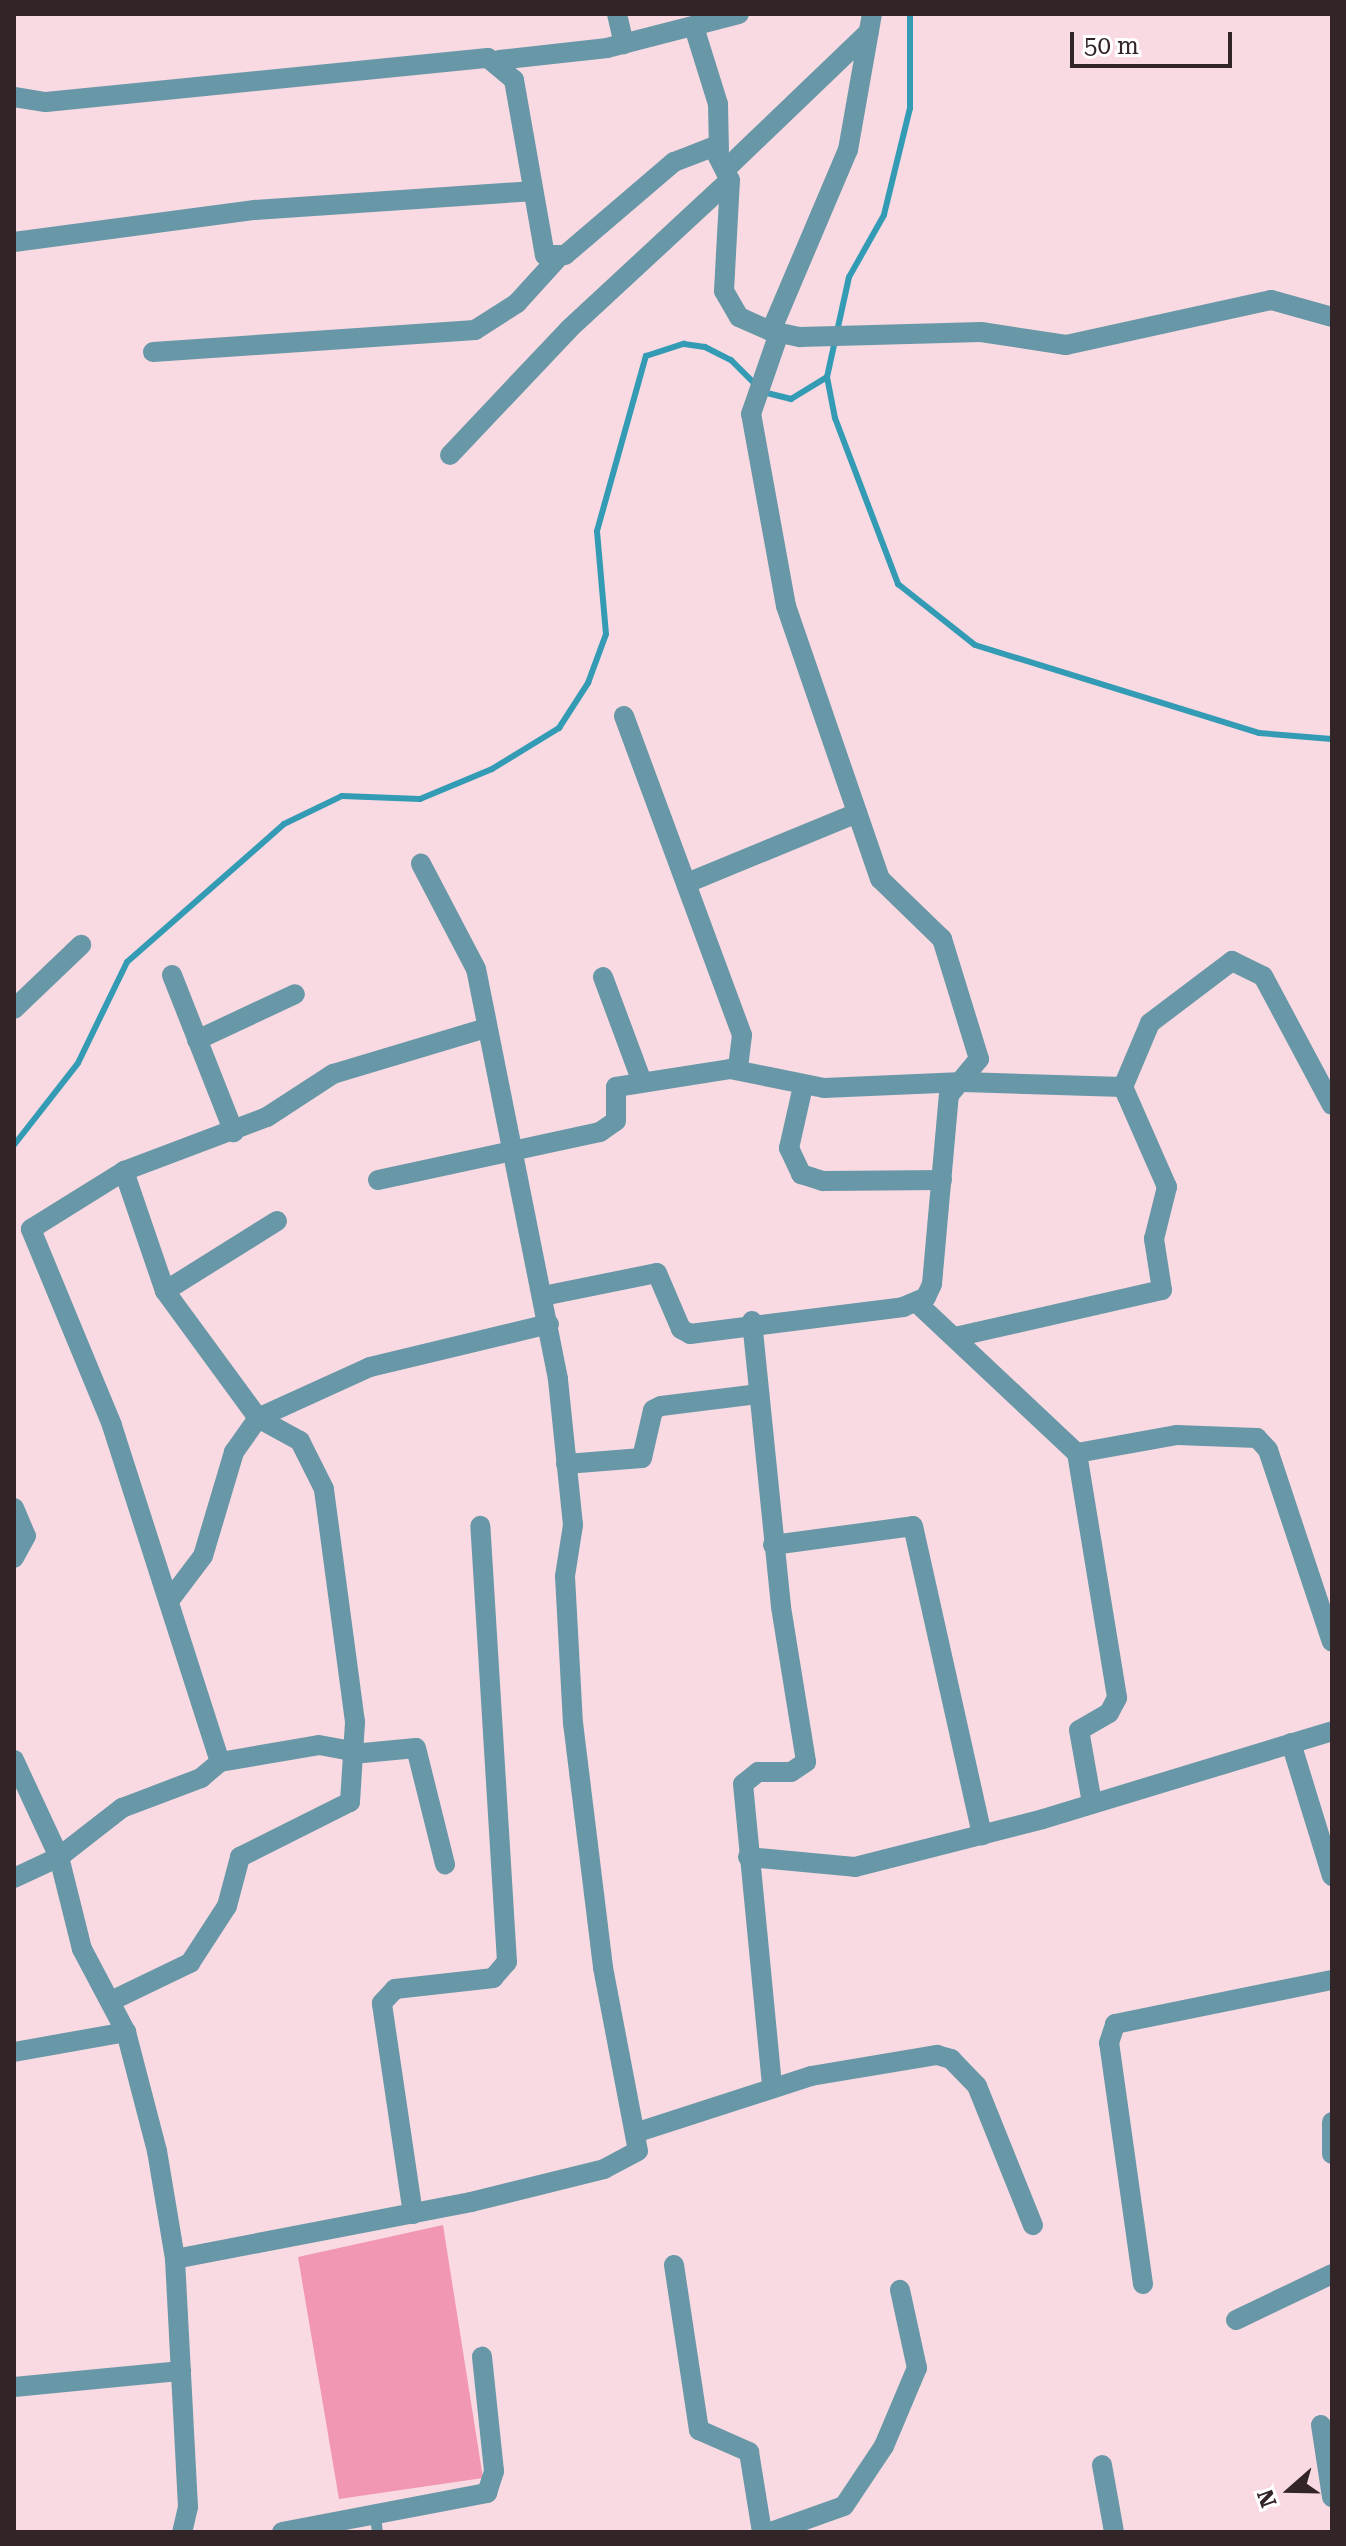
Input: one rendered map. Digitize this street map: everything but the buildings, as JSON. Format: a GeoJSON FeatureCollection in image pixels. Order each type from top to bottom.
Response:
{"type":"FeatureCollection","features":[{"type":"Feature","properties":{"kind":"street"},"geometry":{"type":"LineString","coordinates":[[617,14],[624,44]]}},
{"type":"Feature","properties":{"kind":"street"},"geometry":{"type":"LineString","coordinates":[[14,97],[46,102],[499,60],[624,44],[739,14]]}},
{"type":"Feature","properties":{"kind":"street"},"geometry":{"type":"LineString","coordinates":[[450,455],[726,166],[870,23]]}},
{"type":"Feature","properties":{"kind":"street"},"geometry":{"type":"LineString","coordinates":[[543,1296],[646,1271],[663,1279],[681,1329],[917,1303],[932,1284],[949,1095],[963,1082],[979,1059],[949,954],[932,923],[880,879],[769,540],[752,434],[754,391],[848,150],[870,23]]}},
{"type":"Feature","properties":{"kind":"street"},"geometry":{"type":"LineString","coordinates":[[694,27],[718,104],[726,166],[724,291],[739,317],[775,332],[800,337],[981,332],[1085,344],[1271,300],[1332,317]]}},
{"type":"Feature","properties":{"kind":"street"},"geometry":{"type":"LineString","coordinates":[[499,60],[516,89],[541,249],[558,258]]}},
{"type":"Feature","properties":{"kind":"street"},"geometry":{"type":"LineString","coordinates":[[153,352],[475,330],[499,319],[558,258],[687,153],[705,146],[726,166]]}},
{"type":"Feature","properties":{"kind":"street"},"geometry":{"type":"LineString","coordinates":[[14,242],[255,210],[531,191]]}},
{"type":"Feature","properties":{"kind":"street"},"geometry":{"type":"LineString","coordinates":[[624,716],[742,1035],[738,1069]]}},
{"type":"Feature","properties":{"kind":"street"},"geometry":{"type":"LineString","coordinates":[[687,883],[857,813]]}},
{"type":"Feature","properties":{"kind":"street"},"geometry":{"type":"LineString","coordinates":[[175,2259],[413,2214],[616,2164],[638,2151],[638,2132],[603,1967],[573,1724],[566,1464],[549,1324],[516,1154],[470,948],[421,864]]}},
{"type":"Feature","properties":{"kind":"street"},"geometry":{"type":"LineString","coordinates":[[14,1009],[81,945]]}},
{"type":"Feature","properties":{"kind":"street"},"geometry":{"type":"LineString","coordinates":[[955,1337],[1162,1290],[1154,1239],[1167,1187],[1123,1087],[1150,1023],[1202,978],[1241,961],[1263,976],[1332,1105]]}},
{"type":"Feature","properties":{"kind":"street"},"geometry":{"type":"LineString","coordinates":[[172,975],[234,1132]]}},
{"type":"Feature","properties":{"kind":"street"},"geometry":{"type":"LineString","coordinates":[[603,977],[642,1082]]}},
{"type":"Feature","properties":{"kind":"street"},"geometry":{"type":"LineString","coordinates":[[197,1040],[295,994]]}},
{"type":"Feature","properties":{"kind":"street"},"geometry":{"type":"LineString","coordinates":[[220,1762],[172,1597],[31,1229],[124,1171],[234,1132],[333,1074],[486,1028]]}},
{"type":"Feature","properties":{"kind":"street"},"geometry":{"type":"LineString","coordinates":[[378,1180],[516,1154],[611,1127],[614,1089],[642,1082],[738,1069],[803,1086],[963,1082],[1123,1087]]}},
{"type":"Feature","properties":{"kind":"street"},"geometry":{"type":"LineString","coordinates":[[803,1086],[789,1148],[801,1174],[823,1181],[942,1180]]}},
{"type":"Feature","properties":{"kind":"street"},"geometry":{"type":"LineString","coordinates":[[111,2001],[190,1963],[227,1906],[240,1857],[344,1809],[350,1802],[355,1722],[337,1556],[319,1468],[300,1441],[258,1418],[165,1291],[124,1171]]}},
{"type":"Feature","properties":{"kind":"street"},"geometry":{"type":"LineString","coordinates":[[165,1291],[277,1221]]}},
{"type":"Feature","properties":{"kind":"street"},"geometry":{"type":"LineString","coordinates":[[917,1303],[1077,1453],[1117,1698],[1109,1713],[1079,1730],[1092,1803]]}},
{"type":"Feature","properties":{"kind":"street"},"geometry":{"type":"LineString","coordinates":[[752,1321],[773,1545],[806,1762],[791,1772],[745,1776],[748,1857],[772,2086]]}},
{"type":"Feature","properties":{"kind":"street"},"geometry":{"type":"LineString","coordinates":[[172,1597],[203,1556],[234,1452],[258,1418],[370,1367],[549,1324]]}},
{"type":"Feature","properties":{"kind":"street"},"geometry":{"type":"LineString","coordinates":[[566,1464],[642,1458],[653,1410],[661,1406],[759,1394]]}},
{"type":"Feature","properties":{"kind":"street"},"geometry":{"type":"LineString","coordinates":[[1077,1453],[1177,1435],[1257,1438],[1268,1450],[1332,1642]]}},
{"type":"Feature","properties":{"kind":"street"},"geometry":{"type":"LineString","coordinates":[[14,1508],[26,1545],[14,1558]]}},
{"type":"Feature","properties":{"kind":"street"},"geometry":{"type":"LineString","coordinates":[[413,2214],[382,2003],[395,1989],[493,1978],[507,1962],[480,1526]]}},
{"type":"Feature","properties":{"kind":"street"},"geometry":{"type":"LineString","coordinates":[[773,1545],[913,1526],[982,1835]]}},
{"type":"Feature","properties":{"kind":"street"},"geometry":{"type":"LineString","coordinates":[[748,1857],[794,1857],[837,1869],[982,1835],[1332,1731]]}},
{"type":"Feature","properties":{"kind":"street"},"geometry":{"type":"LineString","coordinates":[[1291,1743],[1332,1876]]}},
{"type":"Feature","properties":{"kind":"street"},"geometry":{"type":"LineString","coordinates":[[14,1878],[59,1857],[106,1817],[220,1762],[319,1745],[422,1754],[445,1864]]}},
{"type":"Feature","properties":{"kind":"street"},"geometry":{"type":"LineString","coordinates":[[14,1760],[59,1857],[72,1921],[126,2032],[175,2259],[188,2507],[182,2532]]}},
{"type":"Feature","properties":{"kind":"street"},"geometry":{"type":"LineString","coordinates":[[1143,2284],[1109,2043],[1115,2024],[1332,1980]]}},
{"type":"Feature","properties":{"kind":"street"},"geometry":{"type":"LineString","coordinates":[[14,2052],[126,2032]]}},
{"type":"Feature","properties":{"kind":"street"},"geometry":{"type":"LineString","coordinates":[[638,2132],[772,2086],[903,2056],[951,2059],[977,2086],[1033,2225]]}},
{"type":"Feature","properties":{"kind":"street"},"geometry":{"type":"LineString","coordinates":[[1332,2122],[1332,2154]]}},
{"type":"Feature","properties":{"kind":"street"},"geometry":{"type":"LineString","coordinates":[[674,2265],[699,2430],[749,2452],[762,2532]]}},
{"type":"Feature","properties":{"kind":"street"},"geometry":{"type":"LineString","coordinates":[[1236,2320],[1332,2274]]}},
{"type":"Feature","properties":{"kind":"street"},"geometry":{"type":"LineString","coordinates":[[771,2532],[844,2506],[884,2446],[917,2368],[900,2290]]}},
{"type":"Feature","properties":{"kind":"street"},"geometry":{"type":"LineString","coordinates":[[282,2532],[376,2524],[487,2493],[494,2471],[482,2357]]}},
{"type":"Feature","properties":{"kind":"street"},"geometry":{"type":"LineString","coordinates":[[14,2387],[181,2371]]}},
{"type":"Feature","properties":{"kind":"street"},"geometry":{"type":"LineString","coordinates":[[1321,2425],[1332,2497]]}},
{"type":"Feature","properties":{"kind":"street"},"geometry":{"type":"LineString","coordinates":[[1102,2465],[1114,2532]]}},
{"type":"Feature","properties":{"kind":"shaded area"},"geometry":{"type":"Polygon","coordinates":[[[443,2225],[483,2478],[339,2499],[298,2257],[443,2225]]]}},
{"type":"Feature","properties":{"kind":"waterway"},"geometry":{"type":"LineString","coordinates":[[910,14],[910,108],[884,215],[849,277],[827,377],[835,418],[898,584],[975,645],[1259,733],[1332,739]]}},
{"type":"Feature","properties":{"kind":"waterway"},"geometry":{"type":"LineString","coordinates":[[14,1145],[78,1063],[127,962],[284,824],[342,796],[420,799],[492,769],[559,728],[588,683],[606,634],[597,531],[646,356],[684,344],[705,347],[731,360],[763,392],[791,399],[827,377]]}}]}
